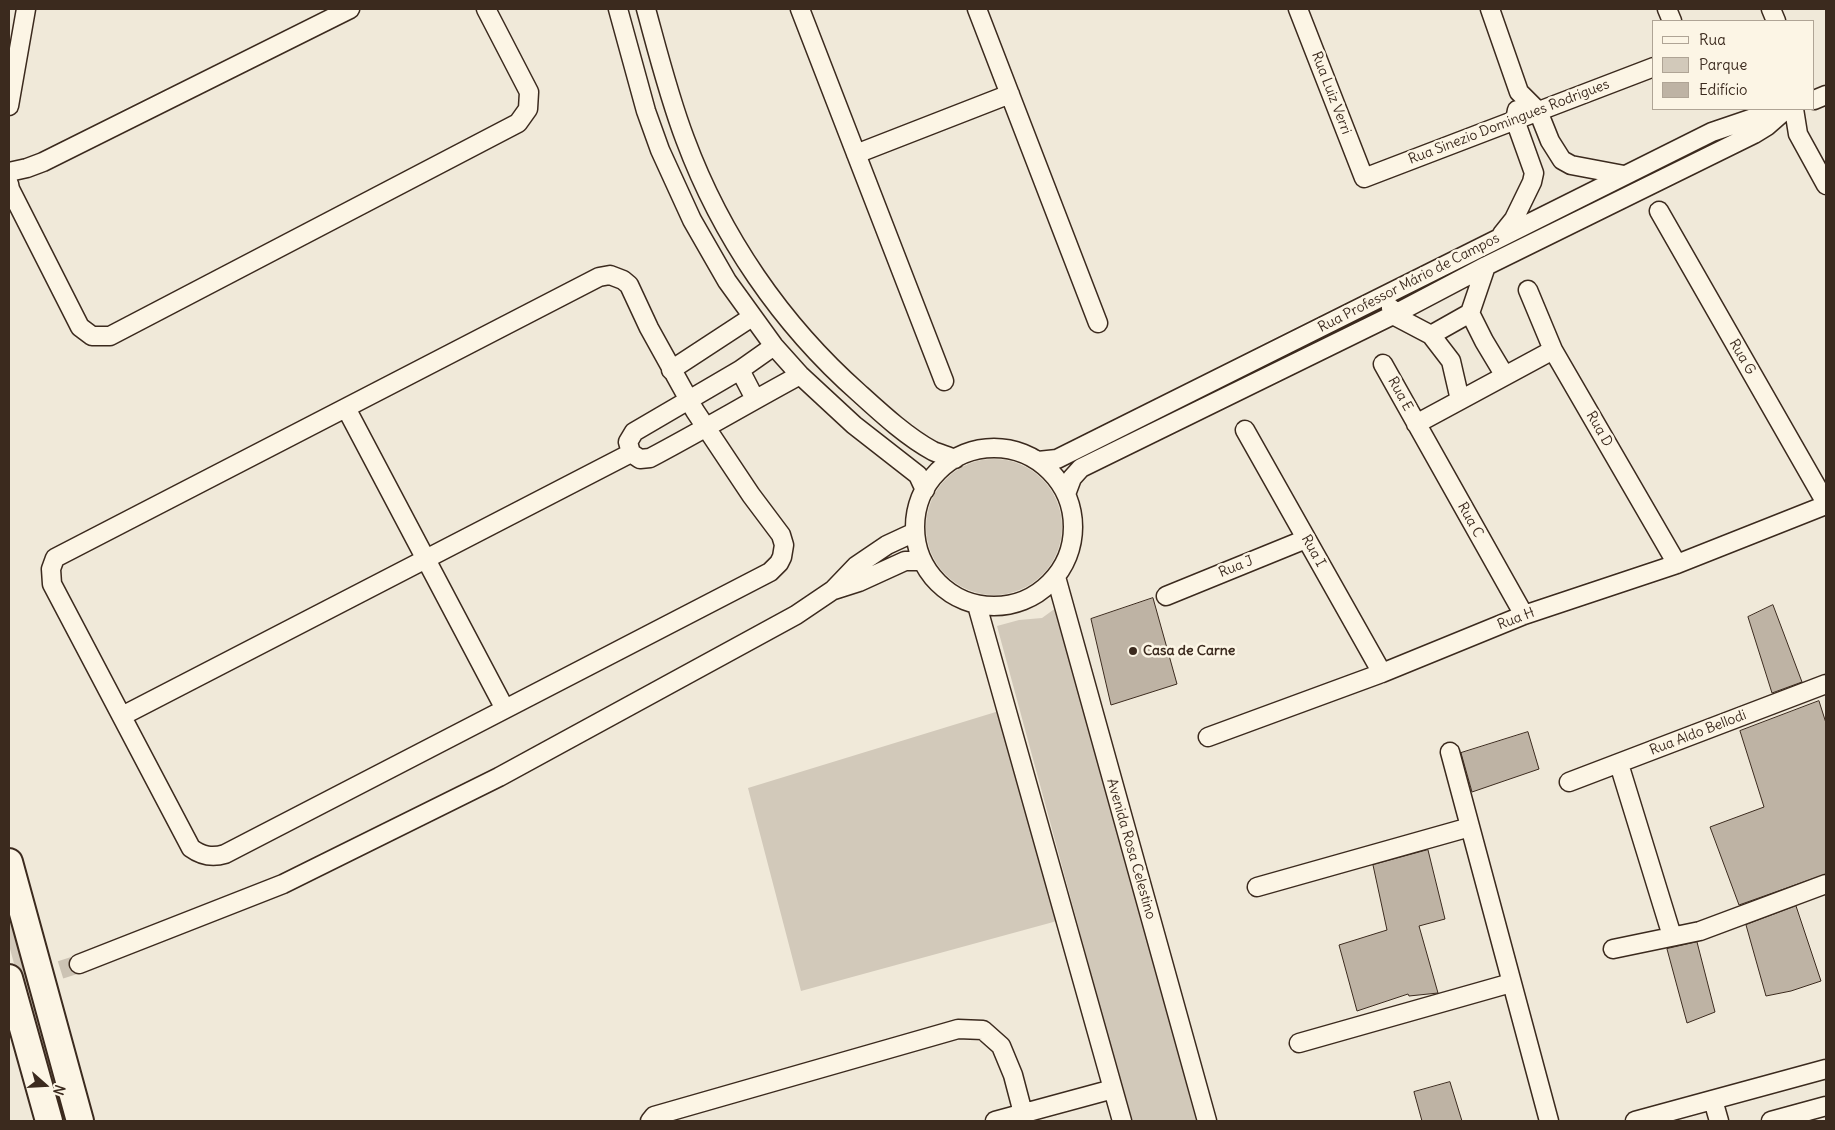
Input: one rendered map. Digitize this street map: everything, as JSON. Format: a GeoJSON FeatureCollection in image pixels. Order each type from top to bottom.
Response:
{"type":"FeatureCollection","features":[{"type":"Feature","properties":{"kind":"highway"},"geometry":{"type":"LineString","coordinates":[[9,862],[80,1121]]}},
{"type":"Feature","properties":{"kind":"highway"},"geometry":{"type":"LineString","coordinates":[[9,978],[49,1121]]}},
{"type":"Feature","properties":{"kind":"street"},"geometry":{"type":"LineString","coordinates":[[9,106],[26,9]]}},
{"type":"Feature","properties":{"kind":"street"},"geometry":{"type":"LineString","coordinates":[[9,172],[43,162],[350,9]]}},
{"type":"Feature","properties":{"kind":"street"},"geometry":{"type":"LineString","coordinates":[[618,9],[635,72],[658,143],[676,189],[708,251],[727,282],[774,346],[800,375],[854,425],[918,475],[925,490]]}},
{"type":"Feature","properties":{"kind":"street"},"geometry":{"type":"LineString","coordinates":[[646,9],[672,103],[701,177],[749,267],[793,325],[842,378],[902,429],[934,451],[955,459]]}},
{"type":"Feature","properties":{"kind":"street"},"geometry":{"type":"LineString","coordinates":[[800,9],[944,381]]}},
{"type":"Feature","properties":{"kind":"street"},"geometry":{"type":"LineString","coordinates":[[977,9],[1098,323]]}},
{"type":"Feature","properties":{"kind":"street","name":"Rua Luiz Verri"},"geometry":{"type":"LineString","coordinates":[[1298,9],[1364,178]]}},
{"type":"Feature","properties":{"kind":"street"},"geometry":{"type":"LineString","coordinates":[[1490,9],[1519,92],[1538,111],[1550,140],[1566,163],[1624,176]]}},
{"type":"Feature","properties":{"kind":"street"},"geometry":{"type":"LineString","coordinates":[[9,184],[80,328],[98,338],[110,336],[518,123],[528,109],[528,92],[489,10]]}},
{"type":"Feature","properties":{"kind":"street"},"geometry":{"type":"LineString","coordinates":[[635,72],[661,64]]}},
{"type":"Feature","properties":{"kind":"street","name":"Rua Sinezio Domingues Rodrigues"},"geometry":{"type":"LineString","coordinates":[[1364,178],[1652,68]]}},
{"type":"Feature","properties":{"kind":"street"},"geometry":{"type":"LineString","coordinates":[[1498,239],[1514,219],[1532,182],[1534,173],[1515,120],[1519,92]]}},
{"type":"Feature","properties":{"kind":"street"},"geometry":{"type":"LineString","coordinates":[[856,154],[1010,94]]}},
{"type":"Feature","properties":{"kind":"street"},"geometry":{"type":"LineString","coordinates":[[1789,110],[1798,134],[1826,185]]}},
{"type":"Feature","properties":{"kind":"street","name":"Rua Professor Mário de Campos"},"geometry":{"type":"LineString","coordinates":[[1038,461],[1057,460],[1712,132],[1762,115],[1789,110]]}},
{"type":"Feature","properties":{"kind":"street","name":"Rua Professor Mário de Campos"},"geometry":{"type":"LineString","coordinates":[[1066,494],[1072,478],[1081,468],[1393,315],[1486,266],[1754,134],[1789,110]]}},
{"type":"Feature","properties":{"kind":"street","name":"Rua G"},"geometry":{"type":"LineString","coordinates":[[1659,212],[1826,504]]}},
{"type":"Feature","properties":{"kind":"street"},"geometry":{"type":"LineString","coordinates":[[1431,335],[1470,313],[1486,266]]}},
{"type":"Feature","properties":{"kind":"street"},"geometry":{"type":"LineString","coordinates":[[727,282],[749,267]]}},
{"type":"Feature","properties":{"kind":"street"},"geometry":{"type":"LineString","coordinates":[[616,276],[629,285],[671,370],[688,399],[751,495],[782,535],[783,551],[779,563],[770,572],[225,854],[211,857],[191,848],[52,584],[51,569],[55,558],[598,277],[616,276]]}},
{"type":"Feature","properties":{"kind":"street","name":"Rua D"},"geometry":{"type":"LineString","coordinates":[[1528,290],[1553,350],[1677,564]]}},
{"type":"Feature","properties":{"kind":"street"},"geometry":{"type":"LineString","coordinates":[[1386,295],[1393,315],[1431,335],[1451,361],[1460,400]]}},
{"type":"Feature","properties":{"kind":"street"},"geometry":{"type":"LineString","coordinates":[[1470,313],[1505,376]]}},
{"type":"Feature","properties":{"kind":"street"},"geometry":{"type":"LineString","coordinates":[[671,370],[752,317]]}},
{"type":"Feature","properties":{"kind":"street"},"geometry":{"type":"LineString","coordinates":[[774,346],[740,370],[634,432],[628,442],[631,453],[640,459],[650,458],[800,375]]}},
{"type":"Feature","properties":{"kind":"street"},"geometry":{"type":"LineString","coordinates":[[1416,424],[1553,350]]}},
{"type":"Feature","properties":{"kind":"street","name":"Rua E"},"geometry":{"type":"LineString","coordinates":[[1383,364],[1416,424]]}},
{"type":"Feature","properties":{"kind":"street"},"geometry":{"type":"LineString","coordinates":[[740,370],[755,399]]}},
{"type":"Feature","properties":{"kind":"street"},"geometry":{"type":"LineString","coordinates":[[346,408],[505,709]]}},
{"type":"Feature","properties":{"kind":"street","name":"Rua C"},"geometry":{"type":"LineString","coordinates":[[1416,424],[1524,615]]}},
{"type":"Feature","properties":{"kind":"street","name":"Rua I"},"geometry":{"type":"LineString","coordinates":[[1245,430],[1382,673]]}},
{"type":"Feature","properties":{"kind":"street"},"geometry":{"type":"LineString","coordinates":[[996,448],[1025,454],[1038,461],[1054,476],[1066,494],[1071,508],[1073,522],[1069,551],[1056,577],[1034,596],[1020,602],[992,607],[977,605],[957,597],[939,584],[922,561],[915,532],[917,511],[925,490],[943,467],[968,452],[996,448]]}},
{"type":"Feature","properties":{"kind":"street"},"geometry":{"type":"LineString","coordinates":[[122,716],[631,453]]}},
{"type":"Feature","properties":{"kind":"street","name":"Rua H"},"geometry":{"type":"LineString","coordinates":[[1208,737],[1382,673],[1524,615],[1677,564],[1826,504]]}},
{"type":"Feature","properties":{"kind":"street"},"geometry":{"type":"LineString","coordinates":[[79,964],[292,880],[499,777],[796,615],[833,590],[856,566],[887,545],[915,532]]}},
{"type":"Feature","properties":{"kind":"street","name":"Rua J"},"geometry":{"type":"LineString","coordinates":[[1166,596],[1306,539]]}},
{"type":"Feature","properties":{"kind":"street"},"geometry":{"type":"LineString","coordinates":[[833,590],[859,582],[905,561],[922,561]]}},
{"type":"Feature","properties":{"kind":"street","name":"Avenida Rosa Celestino"},"geometry":{"type":"LineString","coordinates":[[1056,577],[1207,1121]]}},
{"type":"Feature","properties":{"kind":"street"},"geometry":{"type":"LineString","coordinates":[[977,605],[1122,1121]]}},
{"type":"Feature","properties":{"kind":"street","name":"Rua Aldo Bellodi"},"geometry":{"type":"LineString","coordinates":[[1569,782],[1826,684]]}},
{"type":"Feature","properties":{"kind":"street"},"geometry":{"type":"LineString","coordinates":[[1450,752],[1548,1121]]}},
{"type":"Feature","properties":{"kind":"street"},"geometry":{"type":"LineString","coordinates":[[1619,764],[1672,936]]}},
{"type":"Feature","properties":{"kind":"street"},"geometry":{"type":"LineString","coordinates":[[1257,887],[1470,828]]}},
{"type":"Feature","properties":{"kind":"street"},"geometry":{"type":"LineString","coordinates":[[1613,949],[1700,931],[1826,884]]}},
{"type":"Feature","properties":{"kind":"street"},"geometry":{"type":"LineString","coordinates":[[1299,1042],[1511,983]]}},
{"type":"Feature","properties":{"kind":"street"},"geometry":{"type":"LineString","coordinates":[[650,1121],[654,1116],[958,1029],[983,1030],[1001,1046],[1013,1075],[1023,1114]]}},
{"type":"Feature","properties":{"kind":"street"},"geometry":{"type":"LineString","coordinates":[[1635,1121],[1826,1069]]}},
{"type":"Feature","properties":{"kind":"street"},"geometry":{"type":"LineString","coordinates":[[995,1121],[1113,1089]]}},
{"type":"Feature","properties":{"kind":"street"},"geometry":{"type":"LineString","coordinates":[[1713,1100],[1719,1121]]}},
{"type":"Feature","properties":{"kind":"street"},"geometry":{"type":"LineString","coordinates":[[1771,1121],[1826,1106]]}},
{"type":"Feature","properties":{"kind":"green space"},"geometry":{"type":"Polygon","coordinates":[[[994,459],[1020,464],[1042,479],[1057,501],[1062,527],[1057,553],[1042,575],[1020,590],[994,595],[968,590],[946,575],[931,553],[926,527],[931,501],[946,479],[968,464],[994,459]]]}},
{"type":"Feature","properties":{"kind":"green space"},"geometry":{"type":"Polygon","coordinates":[[[1060,605],[1196,1121],[1131,1121],[997,626],[1019,620],[1042,618],[1060,605]]]}},
{"type":"Feature","properties":{"kind":"green space"},"geometry":{"type":"Polygon","coordinates":[[[999,711],[1057,921],[801,991],[748,788],[999,711]]]}},
{"type":"Feature","properties":{"kind":"green space"},"geometry":{"type":"Polygon","coordinates":[[[9,896],[70,1121],[56,1121],[9,945],[9,896]]]}},
{"type":"Feature","properties":{"kind":"building","name":"Casa de Carne"},"geometry":{"type":"Polygon","coordinates":[[[1153,598],[1177,684],[1111,705],[1091,619],[1153,598]]]}},
{"type":"Feature","properties":{"kind":"building"},"geometry":{"type":"Polygon","coordinates":[[[1773,605],[1802,682],[1772,693],[1748,617],[1773,605]]]}},
{"type":"Feature","properties":{"kind":"building"},"geometry":{"type":"Polygon","coordinates":[[[1819,701],[1826,723],[1826,874],[1739,905],[1710,827],[1764,807],[1740,731],[1819,701]]]}},
{"type":"Feature","properties":{"kind":"building"},"geometry":{"type":"Polygon","coordinates":[[[1528,732],[1539,769],[1472,792],[1461,753],[1528,732]]]}},
{"type":"Feature","properties":{"kind":"building"},"geometry":{"type":"Polygon","coordinates":[[[1428,850],[1445,919],[1419,926],[1438,993],[1409,996],[1408,994],[1357,1011],[1339,945],[1387,930],[1373,865],[1428,850]]]}},
{"type":"Feature","properties":{"kind":"building"},"geometry":{"type":"Polygon","coordinates":[[[1796,906],[1821,981],[1791,991],[1766,996],[1746,925],[1796,906]]]}},
{"type":"Feature","properties":{"kind":"building"},"geometry":{"type":"Polygon","coordinates":[[[1697,942],[1715,1012],[1687,1023],[1667,949],[1697,942]]]}},
{"type":"Feature","properties":{"kind":"building"},"geometry":{"type":"Polygon","coordinates":[[[1450,1082],[1462,1121],[1422,1121],[1414,1092],[1450,1082]]]}},
{"type":"Feature","properties":{"kind":"tunnel"},"geometry":{"type":"LineString","coordinates":[[9,986],[79,964]]}},
{"type":"Feature","properties":{"kind":"place","name":"Casa de Carne"},"geometry":{"type":"Point","coordinates":[1133,651]}}]}
